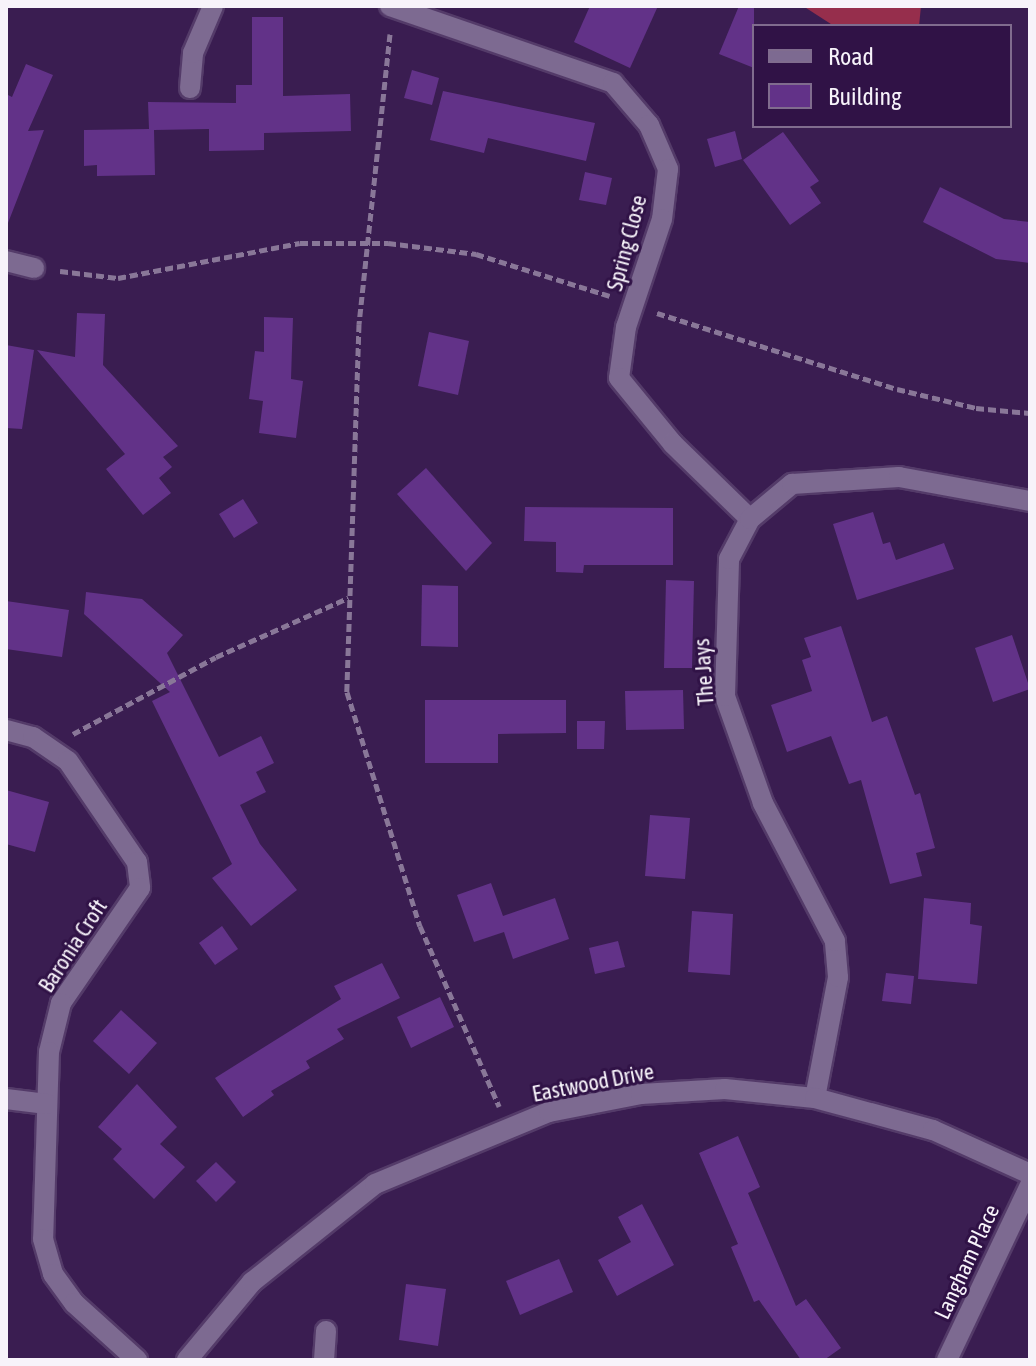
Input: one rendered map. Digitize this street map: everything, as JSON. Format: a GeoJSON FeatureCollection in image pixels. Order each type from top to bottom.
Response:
{"type":"FeatureCollection","features":[{"type":"Feature","properties":{"kind":"street"},"geometry":{"type":"LineString","coordinates":[[190,88],[193,53],[213,6]]}},
{"type":"Feature","properties":{"kind":"street","name":"Spring Close"},"geometry":{"type":"LineString","coordinates":[[393,7],[613,83],[649,125],[668,169],[662,219],[626,327],[619,378],[673,444],[750,519]]}},
{"type":"Feature","properties":{"kind":"street"},"geometry":{"type":"LineString","coordinates":[[6,261],[34,268]]}},
{"type":"Feature","properties":{"kind":"street","name":"The Jays"},"geometry":{"type":"LineString","coordinates":[[815,1098],[838,977],[835,941],[763,803],[725,696],[729,559],[750,519],[792,484],[899,477],[1030,501]]}},
{"type":"Feature","properties":{"kind":"street","name":"Baronia Croft"},"geometry":{"type":"LineString","coordinates":[[6,730],[48,748],[68,761],[137,862],[140,888],[61,1003],[49,1052],[43,1239],[53,1274],[74,1303],[137,1360]]}},
{"type":"Feature","properties":{"kind":"street","name":"Eastwood Drive"},"geometry":{"type":"LineString","coordinates":[[187,1360],[252,1282],[375,1184],[549,1112],[641,1094],[725,1089],[815,1098],[933,1130],[1030,1174]]}},
{"type":"Feature","properties":{"kind":"street"},"geometry":{"type":"LineString","coordinates":[[6,1099],[47,1104]]}},
{"type":"Feature","properties":{"kind":"street","name":"Langham Place"},"geometry":{"type":"LineString","coordinates":[[947,1360],[1030,1185]]}},
{"type":"Feature","properties":{"kind":"street"},"geometry":{"type":"LineString","coordinates":[[324,1360],[326,1331]]}},
{"type":"Feature","properties":{"kind":"path"},"geometry":{"type":"LineString","coordinates":[[393,7],[386,48],[359,324],[347,692],[420,926],[508,1127]]}},
{"type":"Feature","properties":{"kind":"path"},"geometry":{"type":"LineString","coordinates":[[34,268],[118,278],[300,243],[367,246],[388,243],[476,254],[897,389],[976,408],[1030,413]]}},
{"type":"Feature","properties":{"kind":"path"},"geometry":{"type":"LineString","coordinates":[[48,748],[216,657],[348,598]]}},
{"type":"Feature","properties":{"kind":"shaded area"},"geometry":{"type":"Polygon","coordinates":[[[803,6],[921,6],[919,24],[831,24],[803,6]]]}},
{"type":"Feature","properties":{"kind":"building"},"geometry":{"type":"Polygon","coordinates":[[[590,6],[658,6],[630,68],[574,42],[590,6]]]}},
{"type":"Feature","properties":{"kind":"building"},"geometry":{"type":"Polygon","coordinates":[[[739,6],[754,6],[752,67],[719,54],[739,6]]]}},
{"type":"Feature","properties":{"kind":"building"},"geometry":{"type":"Polygon","coordinates":[[[252,17],[283,17],[283,96],[350,94],[351,131],[264,133],[264,150],[209,151],[209,129],[154,130],[155,175],[97,176],[97,165],[84,166],[84,130],[149,129],[148,102],[236,103],[236,85],[252,85],[252,17]]]}},
{"type":"Feature","properties":{"kind":"building"},"geometry":{"type":"Polygon","coordinates":[[[26,64],[53,75],[28,131],[44,130],[8,223],[6,94],[12,97],[26,64]]]}},
{"type":"Feature","properties":{"kind":"building"},"geometry":{"type":"Polygon","coordinates":[[[412,70],[439,78],[432,105],[404,98],[412,70]]]}},
{"type":"Feature","properties":{"kind":"building"},"geometry":{"type":"Polygon","coordinates":[[[443,91],[595,123],[586,161],[488,138],[484,153],[430,140],[443,91]]]}},
{"type":"Feature","properties":{"kind":"building"},"geometry":{"type":"Polygon","coordinates":[[[735,131],[742,159],[715,167],[707,139],[735,131]]]}},
{"type":"Feature","properties":{"kind":"building"},"geometry":{"type":"Polygon","coordinates":[[[783,132],[819,181],[810,187],[821,203],[790,225],[743,160],[783,132]]]}},
{"type":"Feature","properties":{"kind":"building"},"geometry":{"type":"Polygon","coordinates":[[[585,172],[612,178],[606,205],[579,200],[585,172]]]}},
{"type":"Feature","properties":{"kind":"building"},"geometry":{"type":"Polygon","coordinates":[[[940,187],[1004,219],[1030,222],[1030,263],[996,259],[923,222],[940,187]]]}},
{"type":"Feature","properties":{"kind":"building"},"geometry":{"type":"Polygon","coordinates":[[[77,313],[105,314],[103,365],[178,446],[163,457],[172,467],[159,478],[171,493],[143,515],[106,469],[125,454],[37,350],[75,357],[77,313]]]}},
{"type":"Feature","properties":{"kind":"building"},"geometry":{"type":"Polygon","coordinates":[[[264,317],[293,318],[291,379],[303,381],[296,438],[259,433],[263,401],[249,399],[255,351],[264,352],[264,317]]]}},
{"type":"Feature","properties":{"kind":"building"},"geometry":{"type":"Polygon","coordinates":[[[429,332],[469,341],[458,395],[418,386],[429,332]]]}},
{"type":"Feature","properties":{"kind":"building"},"geometry":{"type":"Polygon","coordinates":[[[6,345],[34,350],[22,429],[6,428],[6,345]]]}},
{"type":"Feature","properties":{"kind":"building"},"geometry":{"type":"Polygon","coordinates":[[[426,468],[492,543],[466,571],[397,494],[426,468]]]}},
{"type":"Feature","properties":{"kind":"building"},"geometry":{"type":"Polygon","coordinates":[[[243,499],[258,523],[234,538],[219,514],[243,499]]]}},
{"type":"Feature","properties":{"kind":"building"},"geometry":{"type":"Polygon","coordinates":[[[525,507],[673,508],[673,565],[584,565],[583,573],[556,572],[556,542],[524,541],[525,507]]]}},
{"type":"Feature","properties":{"kind":"building"},"geometry":{"type":"Polygon","coordinates":[[[873,512],[883,544],[890,542],[896,560],[944,543],[954,569],[857,600],[833,524],[873,512]]]}},
{"type":"Feature","properties":{"kind":"building"},"geometry":{"type":"Polygon","coordinates":[[[666,580],[694,581],[692,668],[664,668],[666,580]]]}},
{"type":"Feature","properties":{"kind":"building"},"geometry":{"type":"Polygon","coordinates":[[[422,585],[458,586],[458,647],[421,646],[422,585]]]}},
{"type":"Feature","properties":{"kind":"building"},"geometry":{"type":"Polygon","coordinates":[[[86,592],[142,599],[183,635],[167,653],[219,757],[261,736],[274,763],[256,772],[266,792],[240,805],[260,844],[297,890],[251,926],[212,878],[232,864],[152,701],[170,692],[84,614],[86,592]]]}},
{"type":"Feature","properties":{"kind":"building"},"geometry":{"type":"Polygon","coordinates":[[[6,601],[69,610],[62,657],[6,649],[6,601]]]}},
{"type":"Feature","properties":{"kind":"building"},"geometry":{"type":"Polygon","coordinates":[[[841,626],[872,722],[887,716],[915,795],[920,793],[935,848],[916,853],[922,876],[890,884],[861,780],[849,784],[831,736],[787,752],[771,705],[812,691],[802,660],[811,657],[804,638],[841,626]]]}},
{"type":"Feature","properties":{"kind":"building"},"geometry":{"type":"Polygon","coordinates":[[[1012,635],[1030,689],[993,702],[975,648],[1012,635]]]}},
{"type":"Feature","properties":{"kind":"building"},"geometry":{"type":"Polygon","coordinates":[[[683,690],[684,729],[626,730],[625,691],[683,690]]]}},
{"type":"Feature","properties":{"kind":"building"},"geometry":{"type":"Polygon","coordinates":[[[425,700],[566,700],[566,733],[498,734],[498,763],[425,763],[425,700]]]}},
{"type":"Feature","properties":{"kind":"building"},"geometry":{"type":"Polygon","coordinates":[[[577,721],[605,721],[604,749],[577,749],[577,721]]]}},
{"type":"Feature","properties":{"kind":"building"},"geometry":{"type":"Polygon","coordinates":[[[6,790],[49,802],[35,852],[6,844],[6,790]]]}},
{"type":"Feature","properties":{"kind":"building"},"geometry":{"type":"Polygon","coordinates":[[[650,815],[690,818],[685,879],[645,876],[650,815]]]}},
{"type":"Feature","properties":{"kind":"building"},"geometry":{"type":"Polygon","coordinates":[[[491,883],[503,916],[555,898],[569,939],[513,959],[504,932],[474,942],[457,895],[491,883]]]}},
{"type":"Feature","properties":{"kind":"building"},"geometry":{"type":"Polygon","coordinates":[[[924,898],[971,903],[970,924],[982,926],[977,984],[918,979],[924,898]]]}},
{"type":"Feature","properties":{"kind":"building"},"geometry":{"type":"Polygon","coordinates":[[[692,911],[733,914],[730,975],[688,972],[692,911]]]}},
{"type":"Feature","properties":{"kind":"building"},"geometry":{"type":"Polygon","coordinates":[[[222,926],[238,949],[215,965],[199,943],[222,926]]]}},
{"type":"Feature","properties":{"kind":"building"},"geometry":{"type":"Polygon","coordinates":[[[618,941],[625,967],[595,974],[589,948],[618,941]]]}},
{"type":"Feature","properties":{"kind":"building"},"geometry":{"type":"Polygon","coordinates":[[[382,963],[400,998],[337,1029],[344,1039],[306,1061],[310,1068],[271,1091],[274,1095],[243,1117],[215,1078],[341,999],[334,986],[382,963]]]}},
{"type":"Feature","properties":{"kind":"building"},"geometry":{"type":"Polygon","coordinates":[[[886,973],[914,976],[911,1004],[882,1001],[886,973]]]}},
{"type":"Feature","properties":{"kind":"building"},"geometry":{"type":"Polygon","coordinates":[[[440,997],[454,1027],[411,1048],[397,1017],[440,997]]]}},
{"type":"Feature","properties":{"kind":"building"},"geometry":{"type":"Polygon","coordinates":[[[121,1010],[157,1043],[129,1074],[93,1041],[121,1010]]]}},
{"type":"Feature","properties":{"kind":"building"},"geometry":{"type":"Polygon","coordinates":[[[137,1084],[177,1127],[160,1144],[185,1167],[154,1199],[113,1159],[122,1149],[98,1127],[137,1084]]]}},
{"type":"Feature","properties":{"kind":"building"},"geometry":{"type":"Polygon","coordinates":[[[738,1136],[760,1187],[748,1193],[796,1306],[806,1299],[841,1348],[824,1360],[801,1360],[759,1300],[754,1302],[731,1247],[738,1244],[699,1153],[738,1136]]]}},
{"type":"Feature","properties":{"kind":"building"},"geometry":{"type":"Polygon","coordinates":[[[216,1162],[236,1182],[216,1202],[196,1181],[216,1162]]]}},
{"type":"Feature","properties":{"kind":"building"},"geometry":{"type":"Polygon","coordinates":[[[642,1204],[674,1265],[617,1296],[598,1260],[631,1242],[618,1217],[642,1204]]]}},
{"type":"Feature","properties":{"kind":"building"},"geometry":{"type":"Polygon","coordinates":[[[559,1259],[573,1292],[520,1315],[506,1281],[559,1259]]]}},
{"type":"Feature","properties":{"kind":"building"},"geometry":{"type":"Polygon","coordinates":[[[406,1284],[446,1289],[438,1346],[399,1340],[406,1284]]]}}]}
